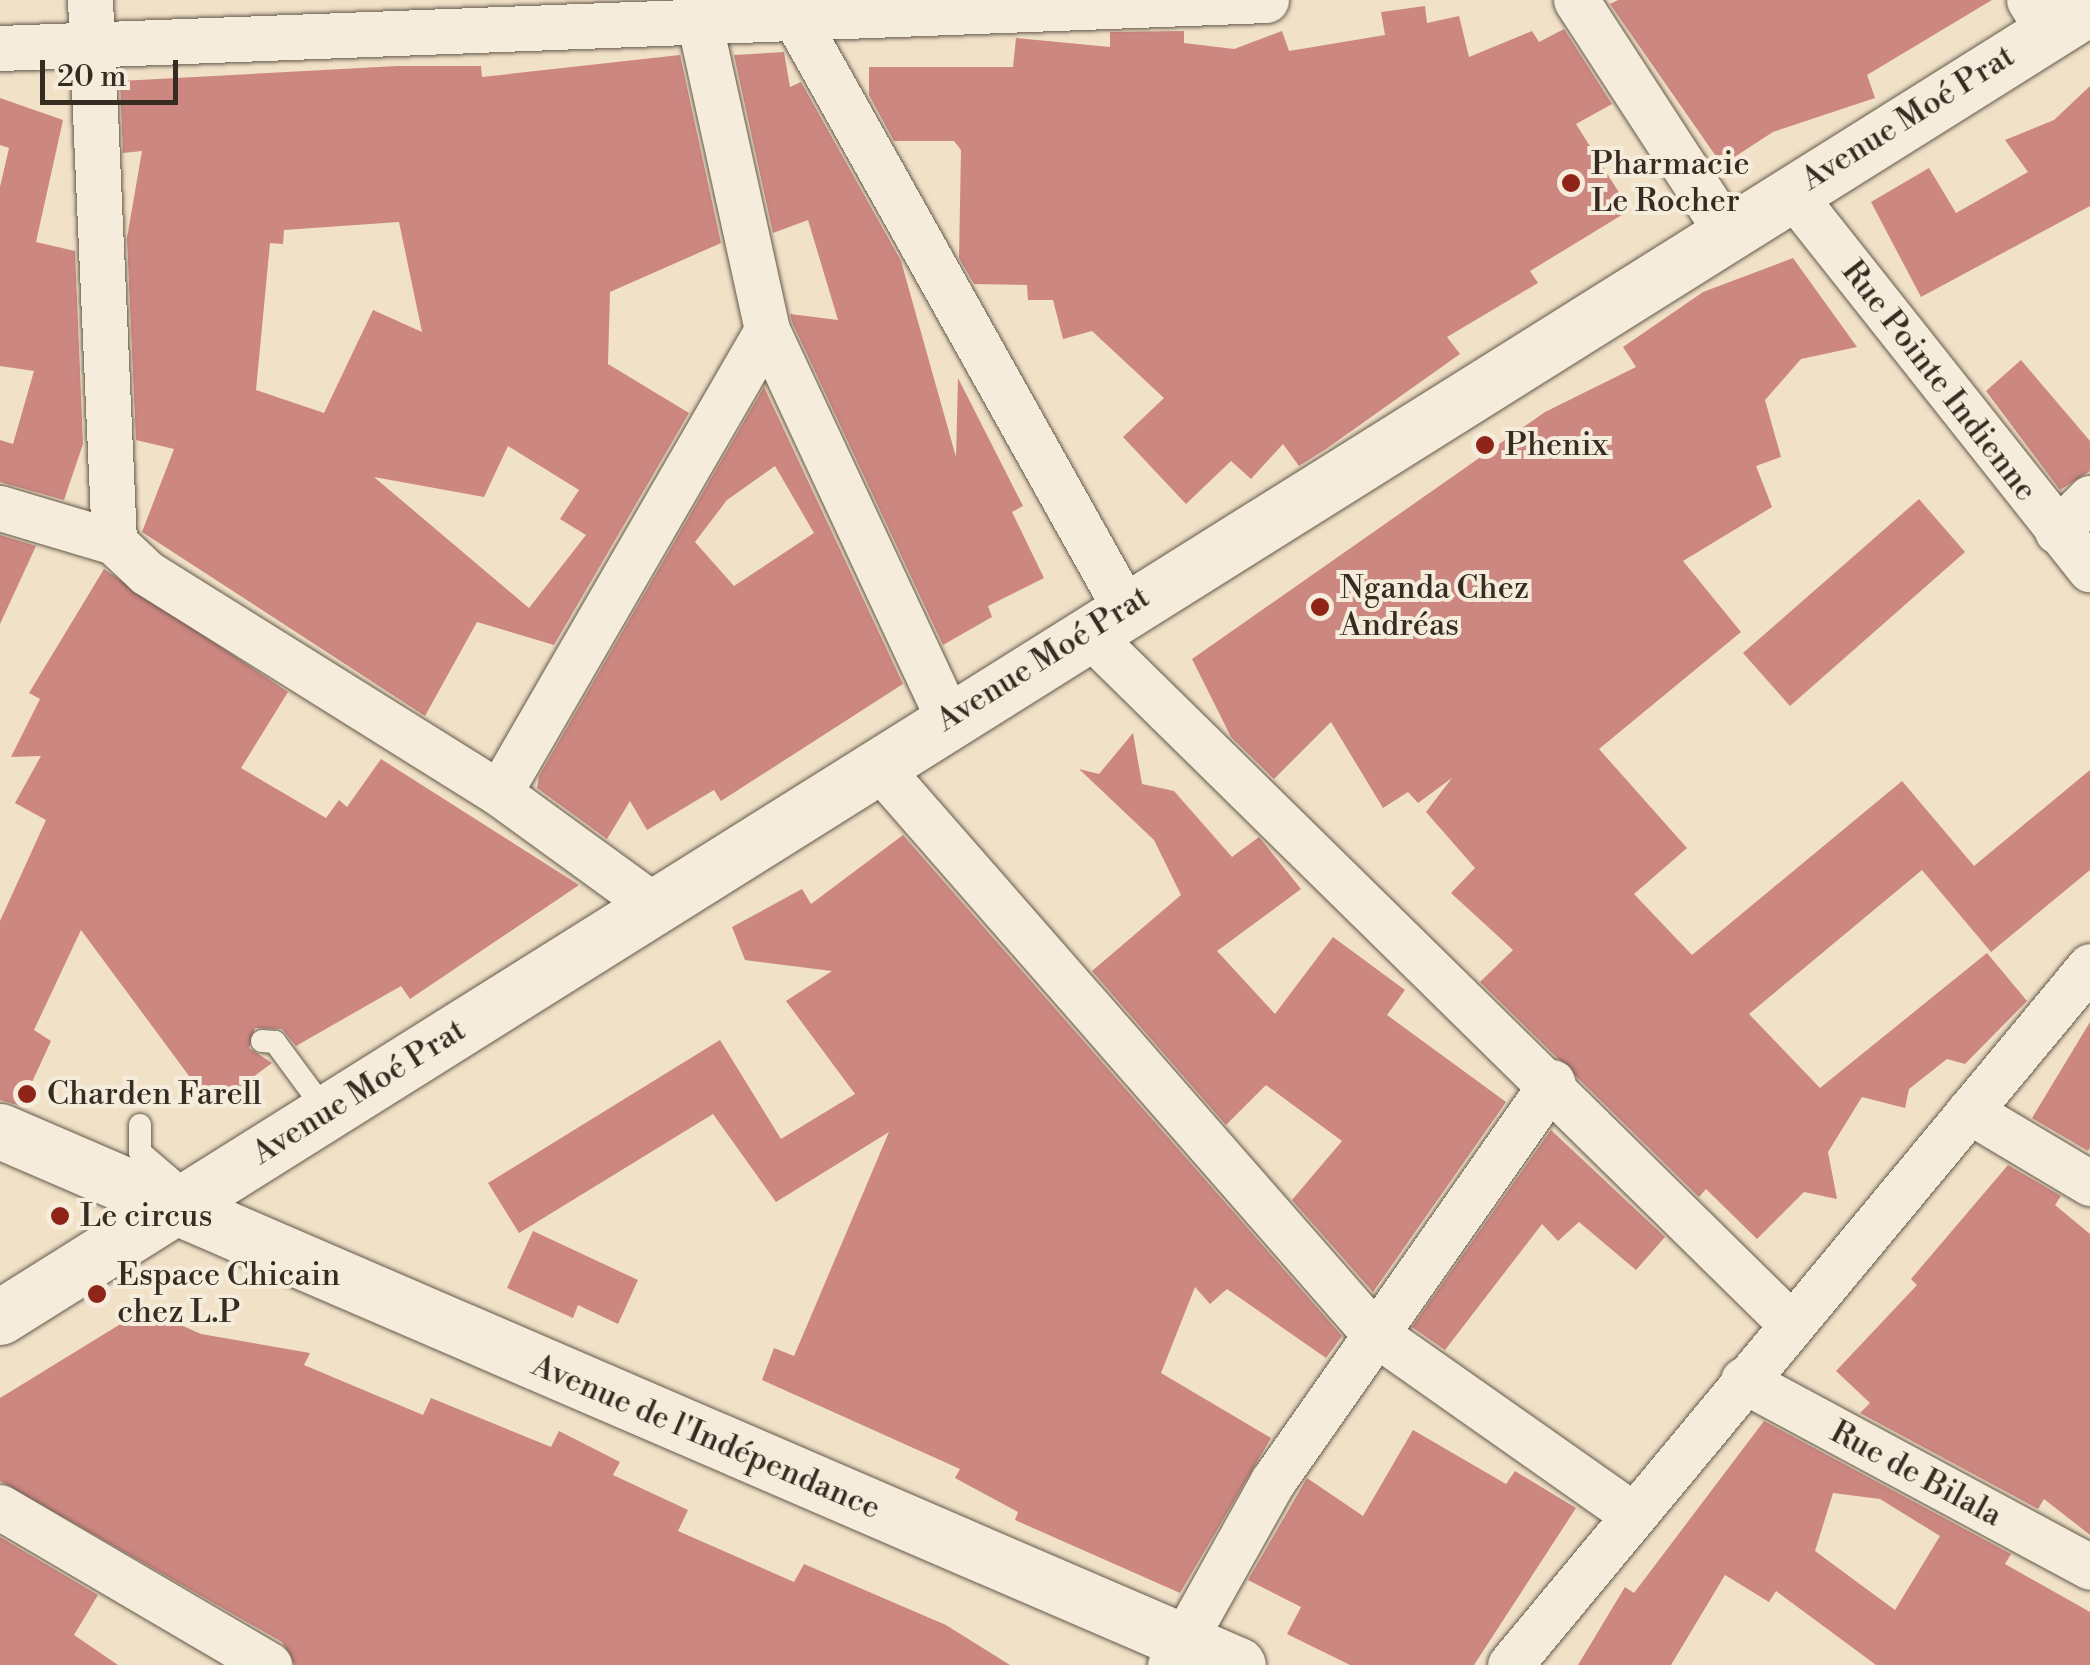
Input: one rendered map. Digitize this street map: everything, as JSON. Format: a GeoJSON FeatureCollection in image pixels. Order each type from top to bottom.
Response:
{"type":"FeatureCollection","features":[{"type":"Feature","properties":{"kind":"street"},"geometry":{"type":"LineString","coordinates":[[90,0],[114,542]]}},
{"type":"Feature","properties":{"kind":"street"},"geometry":{"type":"LineString","coordinates":[[0,48],[534,15],[700,25],[798,23],[1016,7],[1266,0]]}},
{"type":"Feature","properties":{"kind":"street"},"geometry":{"type":"LineString","coordinates":[[1576,0],[1726,231]]}},
{"type":"Feature","properties":{"kind":"street","name":"Avenue Moé Prat"},"geometry":{"type":"LineString","coordinates":[[0,1317],[1790,191],[2056,13]]}},
{"type":"Feature","properties":{"kind":"street"},"geometry":{"type":"LineString","coordinates":[[798,23],[1107,621],[1790,1324]]}},
{"type":"Feature","properties":{"kind":"street"},"geometry":{"type":"LineString","coordinates":[[700,25],[767,330],[948,718]]}},
{"type":"Feature","properties":{"kind":"street","name":"Rue Pointe Indienne"},"geometry":{"type":"LineString","coordinates":[[1790,191],[2090,570]]}},
{"type":"Feature","properties":{"kind":"street"},"geometry":{"type":"LineString","coordinates":[[499,793],[767,330]]}},
{"type":"Feature","properties":{"kind":"street"},"geometry":{"type":"LineString","coordinates":[[2057,532],[2090,498]]}},
{"type":"Feature","properties":{"kind":"street"},"geometry":{"type":"LineString","coordinates":[[0,508],[114,542],[146,573],[499,793],[652,904]]}},
{"type":"Feature","properties":{"kind":"street"},"geometry":{"type":"LineString","coordinates":[[876,765],[1372,1331],[1632,1514]]}},
{"type":"Feature","properties":{"kind":"street"},"geometry":{"type":"LineString","coordinates":[[1510,1665],[2090,966]]}},
{"type":"Feature","properties":{"kind":"street"},"geometry":{"type":"LineString","coordinates":[[1176,1653],[1372,1331],[1552,1082]]}},
{"type":"Feature","properties":{"kind":"street"},"geometry":{"type":"LineString","coordinates":[[1969,1111],[2090,1183]]}},
{"type":"Feature","properties":{"kind":"street"},"geometry":{"type":"LineString","coordinates":[[0,1131],[183,1203]]}},
{"type":"Feature","properties":{"kind":"street","name":"Avenue de l'Indépendance"},"geometry":{"type":"LineString","coordinates":[[183,1203],[1176,1653],[1238,1665]]}},
{"type":"Feature","properties":{"kind":"street","name":"Rue de Bilala"},"geometry":{"type":"LineString","coordinates":[[1743,1380],[2090,1568]]}},
{"type":"Feature","properties":{"kind":"street"},"geometry":{"type":"LineString","coordinates":[[0,1507],[268,1665]]}},
{"type":"Feature","properties":{"kind":"lane"},"geometry":{"type":"LineString","coordinates":[[262,1041],[275,1042],[328,1114]]}},
{"type":"Feature","properties":{"kind":"lane"},"geometry":{"type":"LineString","coordinates":[[140,1125],[140,1152],[183,1203]]}},
{"type":"Feature","properties":{"kind":"building"},"geometry":{"type":"Polygon","coordinates":[[[1618,0],[1992,0],[1867,75],[1875,98],[1773,132],[1722,165],[1610,4],[1618,0]]]}},
{"type":"Feature","properties":{"kind":"building"},"geometry":{"type":"Polygon","coordinates":[[[1425,6],[1427,23],[1459,16],[1469,57],[1532,31],[1539,42],[1564,29],[1612,104],[1576,124],[1630,210],[1530,271],[1538,283],[1447,337],[1460,354],[1326,449],[1299,466],[1283,444],[1251,479],[1231,461],[1186,504],[1123,437],[1164,398],[1092,331],[1063,339],[1053,300],[1028,300],[1027,285],[974,284],[959,258],[961,150],[954,141],[894,141],[869,95],[869,67],[1013,67],[1016,38],[1110,47],[1110,32],[1184,31],[1184,43],[1234,49],[1282,31],[1289,51],[1385,35],[1381,12],[1425,6]]]}},
{"type":"Feature","properties":{"kind":"building"},"geometry":{"type":"Polygon","coordinates":[[[784,52],[790,87],[801,82],[901,261],[956,457],[958,378],[1023,506],[1012,512],[1044,578],[988,606],[992,617],[943,645],[792,322],[790,314],[838,320],[808,220],[773,233],[734,55],[784,52]]]}},
{"type":"Feature","properties":{"kind":"building"},"geometry":{"type":"Polygon","coordinates":[[[680,55],[721,243],[610,292],[608,364],[689,413],[554,645],[477,622],[425,716],[142,532],[174,449],[136,440],[127,238],[142,151],[123,153],[120,81],[397,66],[481,66],[482,77],[680,55]],[[399,222],[284,230],[283,244],[270,243],[256,390],[324,413],[373,310],[422,332],[399,222]],[[508,446],[484,497],[374,477],[529,608],[586,535],[560,519],[579,490],[508,446]]]}},
{"type":"Feature","properties":{"kind":"building"},"geometry":{"type":"Polygon","coordinates":[[[2090,86],[2090,206],[1921,297],[1871,202],[1929,168],[1956,213],[2028,172],[2005,140],[2054,120],[2090,86]]]}},
{"type":"Feature","properties":{"kind":"building"},"geometry":{"type":"Polygon","coordinates":[[[0,98],[63,120],[36,242],[75,251],[83,444],[64,500],[0,482],[0,440],[13,444],[34,371],[0,366],[0,187],[9,148],[0,145],[0,98]]]}},
{"type":"Feature","properties":{"kind":"building"},"geometry":{"type":"Polygon","coordinates":[[[1793,258],[1857,347],[1801,359],[1765,400],[1781,457],[1756,466],[1772,507],[1683,561],[1741,632],[1599,749],[1687,848],[1634,894],[1692,955],[1902,781],[1974,866],[2090,770],[2090,870],[1991,952],[1922,870],[1749,1014],[1820,1088],[1987,953],[2027,1001],[1965,1064],[1947,1059],[1909,1089],[1905,1108],[1862,1097],[1828,1152],[1837,1199],[1804,1192],[1757,1239],[1706,1189],[1699,1197],[1480,982],[1513,950],[1451,893],[1475,868],[1426,812],[1452,778],[1418,803],[1408,792],[1383,808],[1331,722],[1274,779],[1231,737],[1192,659],[1545,412],[1636,367],[1623,347],[1703,292],[1793,258]]]}},
{"type":"Feature","properties":{"kind":"building"},"geometry":{"type":"Polygon","coordinates":[[[2021,360],[2090,441],[2090,471],[2060,490],[1986,391],[2021,360]]]}},
{"type":"Feature","properties":{"kind":"building"},"geometry":{"type":"Polygon","coordinates":[[[764,387],[903,684],[721,801],[714,790],[647,830],[630,801],[607,839],[537,788],[539,776],[764,387]],[[775,466],[727,500],[695,542],[734,586],[814,533],[775,466]]]}},
{"type":"Feature","properties":{"kind":"building"},"geometry":{"type":"Polygon","coordinates":[[[1919,499],[1965,552],[1790,706],[1743,653],[1919,499]]]}},
{"type":"Feature","properties":{"kind":"building"},"geometry":{"type":"Polygon","coordinates":[[[0,535],[36,546],[0,624],[0,535]]]}},
{"type":"Feature","properties":{"kind":"building"},"geometry":{"type":"Polygon","coordinates":[[[104,569],[288,692],[241,768],[326,818],[339,800],[347,807],[381,759],[579,885],[410,999],[401,986],[296,1046],[282,1029],[255,1028],[249,1048],[272,1063],[212,1107],[81,930],[34,1030],[51,1041],[21,1106],[0,1100],[0,921],[46,820],[15,803],[41,756],[11,757],[40,699],[29,693],[104,569]]]}},
{"type":"Feature","properties":{"kind":"building"},"geometry":{"type":"Polygon","coordinates":[[[1133,733],[1142,784],[1174,791],[1232,857],[1259,837],[1301,889],[1217,951],[1275,1014],[1333,937],[1405,990],[1387,1015],[1506,1102],[1373,1292],[1292,1200],[1342,1141],[1266,1085],[1226,1125],[1092,971],[1181,895],[1154,840],[1079,769],[1099,774],[1133,733]]]}},
{"type":"Feature","properties":{"kind":"building"},"geometry":{"type":"Polygon","coordinates":[[[903,835],[1342,1336],[1326,1358],[1227,1289],[1210,1304],[1195,1287],[1161,1373],[1271,1438],[1180,1593],[1015,1520],[1018,1512],[955,1478],[960,1469],[762,1380],[774,1348],[794,1356],[889,1132],[776,1202],[713,1114],[519,1233],[488,1183],[720,1040],[781,1139],[855,1094],[786,1001],[832,971],[745,960],[732,927],[802,889],[811,904],[903,835]]]}},
{"type":"Feature","properties":{"kind":"building"},"geometry":{"type":"Polygon","coordinates":[[[2090,1022],[2090,1148],[2088,1151],[2032,1118],[2090,1022]]]}},
{"type":"Feature","properties":{"kind":"building"},"geometry":{"type":"Polygon","coordinates":[[[1551,1130],[1665,1237],[1636,1270],[1579,1222],[1558,1241],[1542,1224],[1445,1350],[1412,1327],[1551,1130]]]}},
{"type":"Feature","properties":{"kind":"building"},"geometry":{"type":"Polygon","coordinates":[[[2008,1165],[2061,1196],[2055,1205],[2090,1234],[2090,1535],[2044,1499],[2038,1509],[1860,1413],[1870,1403],[1836,1371],[1917,1285],[1911,1279],[2008,1165]]]}},
{"type":"Feature","properties":{"kind":"building"},"geometry":{"type":"Polygon","coordinates":[[[533,1231],[638,1280],[618,1324],[578,1305],[573,1318],[507,1288],[533,1231]]]}},
{"type":"Feature","properties":{"kind":"building"},"geometry":{"type":"Polygon","coordinates":[[[145,1309],[201,1334],[310,1353],[304,1365],[423,1415],[431,1398],[551,1447],[559,1431],[620,1462],[613,1475],[688,1510],[678,1531],[794,1582],[804,1564],[946,1625],[1010,1665],[295,1665],[282,1642],[0,1481],[0,1398],[145,1309]]]}},
{"type":"Feature","properties":{"kind":"building"},"geometry":{"type":"Polygon","coordinates":[[[1764,1421],[2011,1554],[2005,1564],[2090,1612],[2090,1665],[1876,1665],[1776,1591],[1769,1602],[1725,1575],[1671,1665],[1578,1665],[1625,1587],[1634,1593],[1764,1421]],[[1833,1493],[1815,1551],[1895,1610],[1940,1536],[1880,1499],[1833,1493]]]}},
{"type":"Feature","properties":{"kind":"building"},"geometry":{"type":"Polygon","coordinates":[[[1413,1430],[1506,1484],[1515,1471],[1576,1508],[1474,1665],[1350,1665],[1287,1634],[1301,1607],[1248,1580],[1307,1478],[1363,1516],[1413,1430]]]}},
{"type":"Feature","properties":{"kind":"building"},"geometry":{"type":"Polygon","coordinates":[[[0,1537],[98,1595],[74,1635],[118,1665],[0,1665],[0,1537]]]}},
{"type":"Feature","properties":{"kind":"place","name":"Pharmacie Le Rocher"},"geometry":{"type":"Point","coordinates":[1571,183]}},
{"type":"Feature","properties":{"kind":"place","name":"Phenix"},"geometry":{"type":"Point","coordinates":[1485,445]}},
{"type":"Feature","properties":{"kind":"place","name":"Nganda Chez Andréas"},"geometry":{"type":"Point","coordinates":[1320,607]}},
{"type":"Feature","properties":{"kind":"place","name":"Charden Farell"},"geometry":{"type":"Point","coordinates":[27,1094]}},
{"type":"Feature","properties":{"kind":"place","name":"Le circus"},"geometry":{"type":"Point","coordinates":[60,1216]}},
{"type":"Feature","properties":{"kind":"place","name":"Espace Chicain chez L.P"},"geometry":{"type":"Point","coordinates":[97,1294]}}]}
